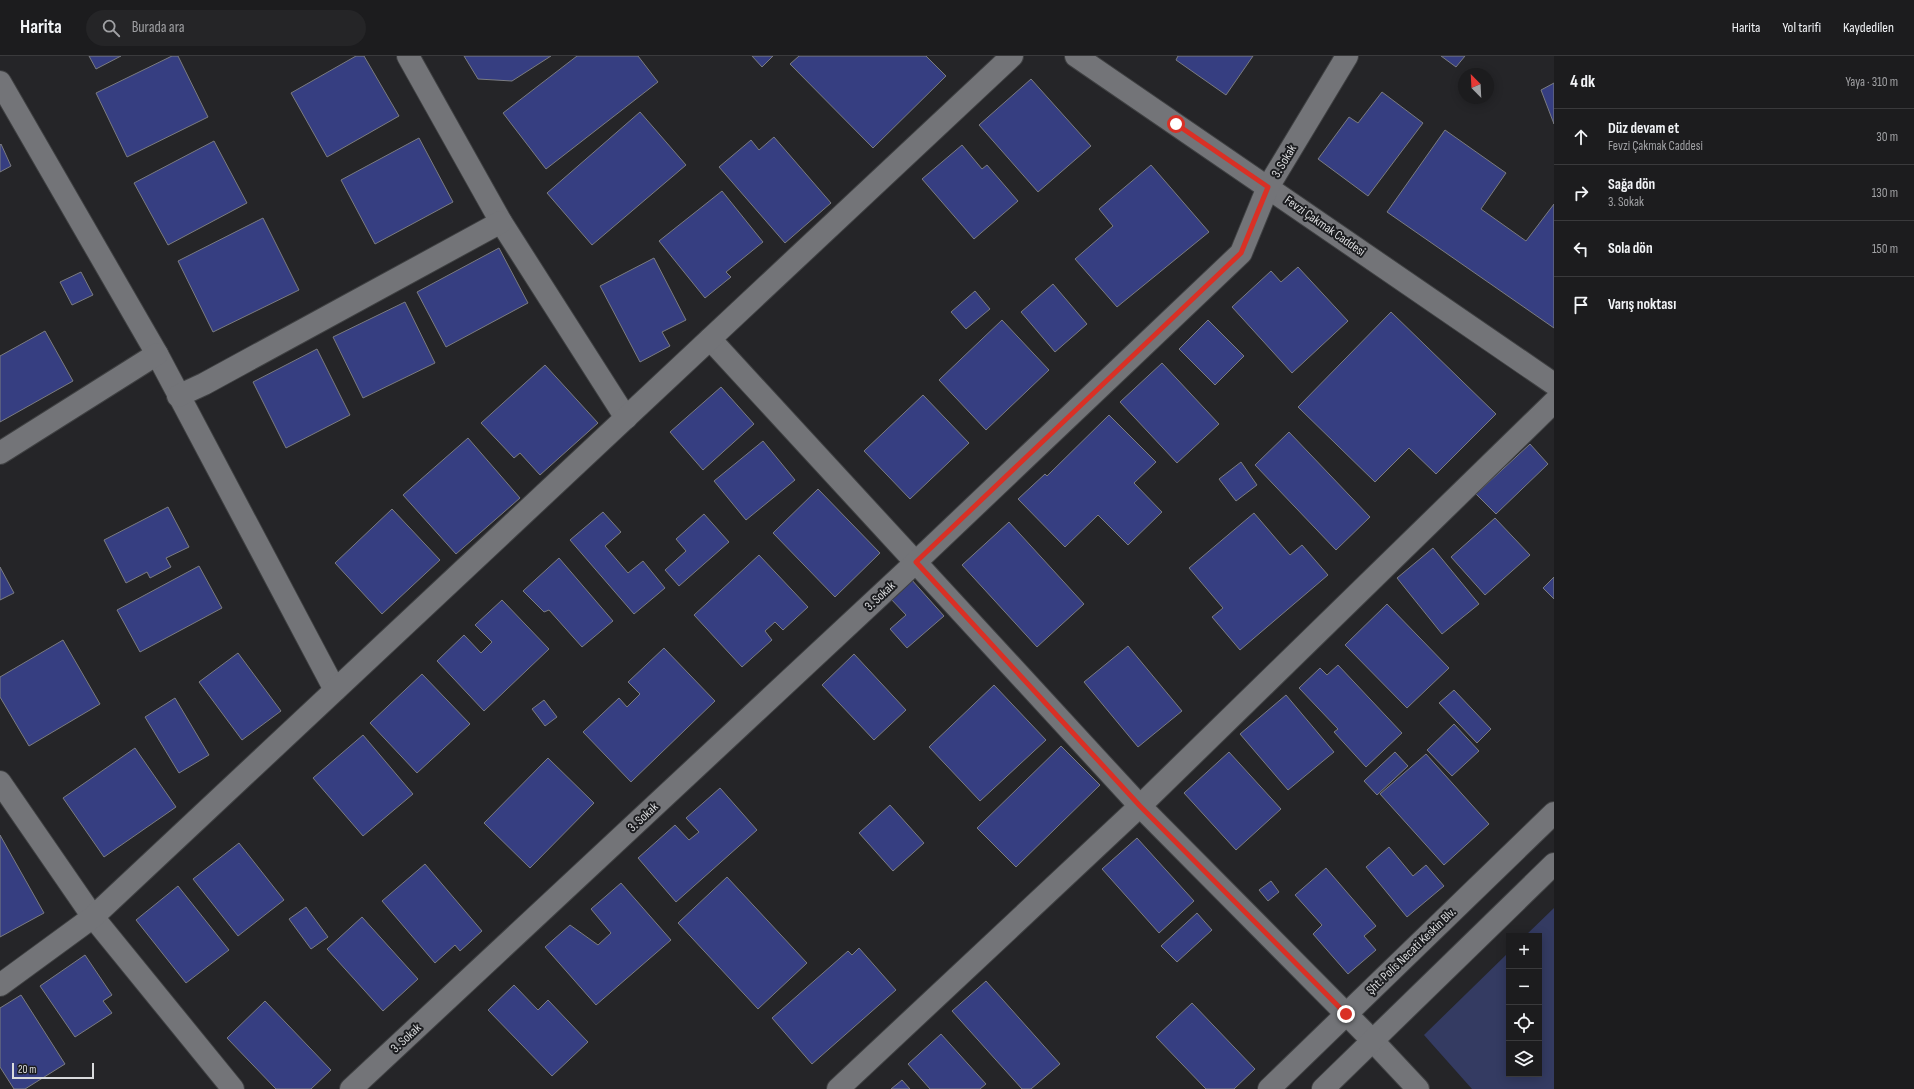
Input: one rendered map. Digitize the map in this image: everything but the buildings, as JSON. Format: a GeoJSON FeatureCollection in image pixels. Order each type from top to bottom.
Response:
{"type":"FeatureCollection","features":[{"type":"Feature","properties":{"kind":"street"},"geometry":{"type":"LineString","coordinates":[[408,56],[501,222],[626,418]]}},
{"type":"Feature","properties":{"kind":"street"},"geometry":{"type":"LineString","coordinates":[[0,985],[93,917],[1012,56]]}},
{"type":"Feature","properties":{"kind":"street","name":"Fevzi Çakmak Caddesi"},"geometry":{"type":"LineString","coordinates":[[1076,56],[1554,384]]}},
{"type":"Feature","properties":{"kind":"street","name":"3. Sokak"},"geometry":{"type":"LineString","coordinates":[[351,1089],[916,562],[1241,253],[1268,187],[1347,56]]}},
{"type":"Feature","properties":{"kind":"street"},"geometry":{"type":"LineString","coordinates":[[2,91],[27,127],[157,354],[335,690]]}},
{"type":"Feature","properties":{"kind":"street"},"geometry":{"type":"LineString","coordinates":[[178,396],[204,384],[501,222]]}},
{"type":"Feature","properties":{"kind":"street"},"geometry":{"type":"LineString","coordinates":[[710,339],[1140,806],[1373,1041],[1418,1089]]}},
{"type":"Feature","properties":{"kind":"street"},"geometry":{"type":"LineString","coordinates":[[0,453],[157,354]]}},
{"type":"Feature","properties":{"kind":"street"},"geometry":{"type":"LineString","coordinates":[[838,1089],[1140,806],[1554,402]]}},
{"type":"Feature","properties":{"kind":"street"},"geometry":{"type":"LineString","coordinates":[[0,782],[93,917],[233,1089]]}},
{"type":"Feature","properties":{"kind":"street","name":"Şht. Polis Necati Keskin Blv."},"geometry":{"type":"LineString","coordinates":[[1269,1089],[1554,813]]}},
{"type":"Feature","properties":{"kind":"street"},"geometry":{"type":"LineString","coordinates":[[1323,1089],[1554,864]]}},
{"type":"Feature","properties":{"kind":"shaded area"},"geometry":{"type":"Polygon","coordinates":[[[1554,908],[1554,1089],[1472,1089],[1424,1035],[1506,955],[1506,1077],[1542,1077],[1542,933],[1528,933],[1554,908]]]}},
{"type":"Feature","properties":{"kind":"route"},"geometry":{"type":"LineString","coordinates":[[1176,124],[1268,187],[1241,253],[916,562],[1140,806],[1346,1014]]}}]}
